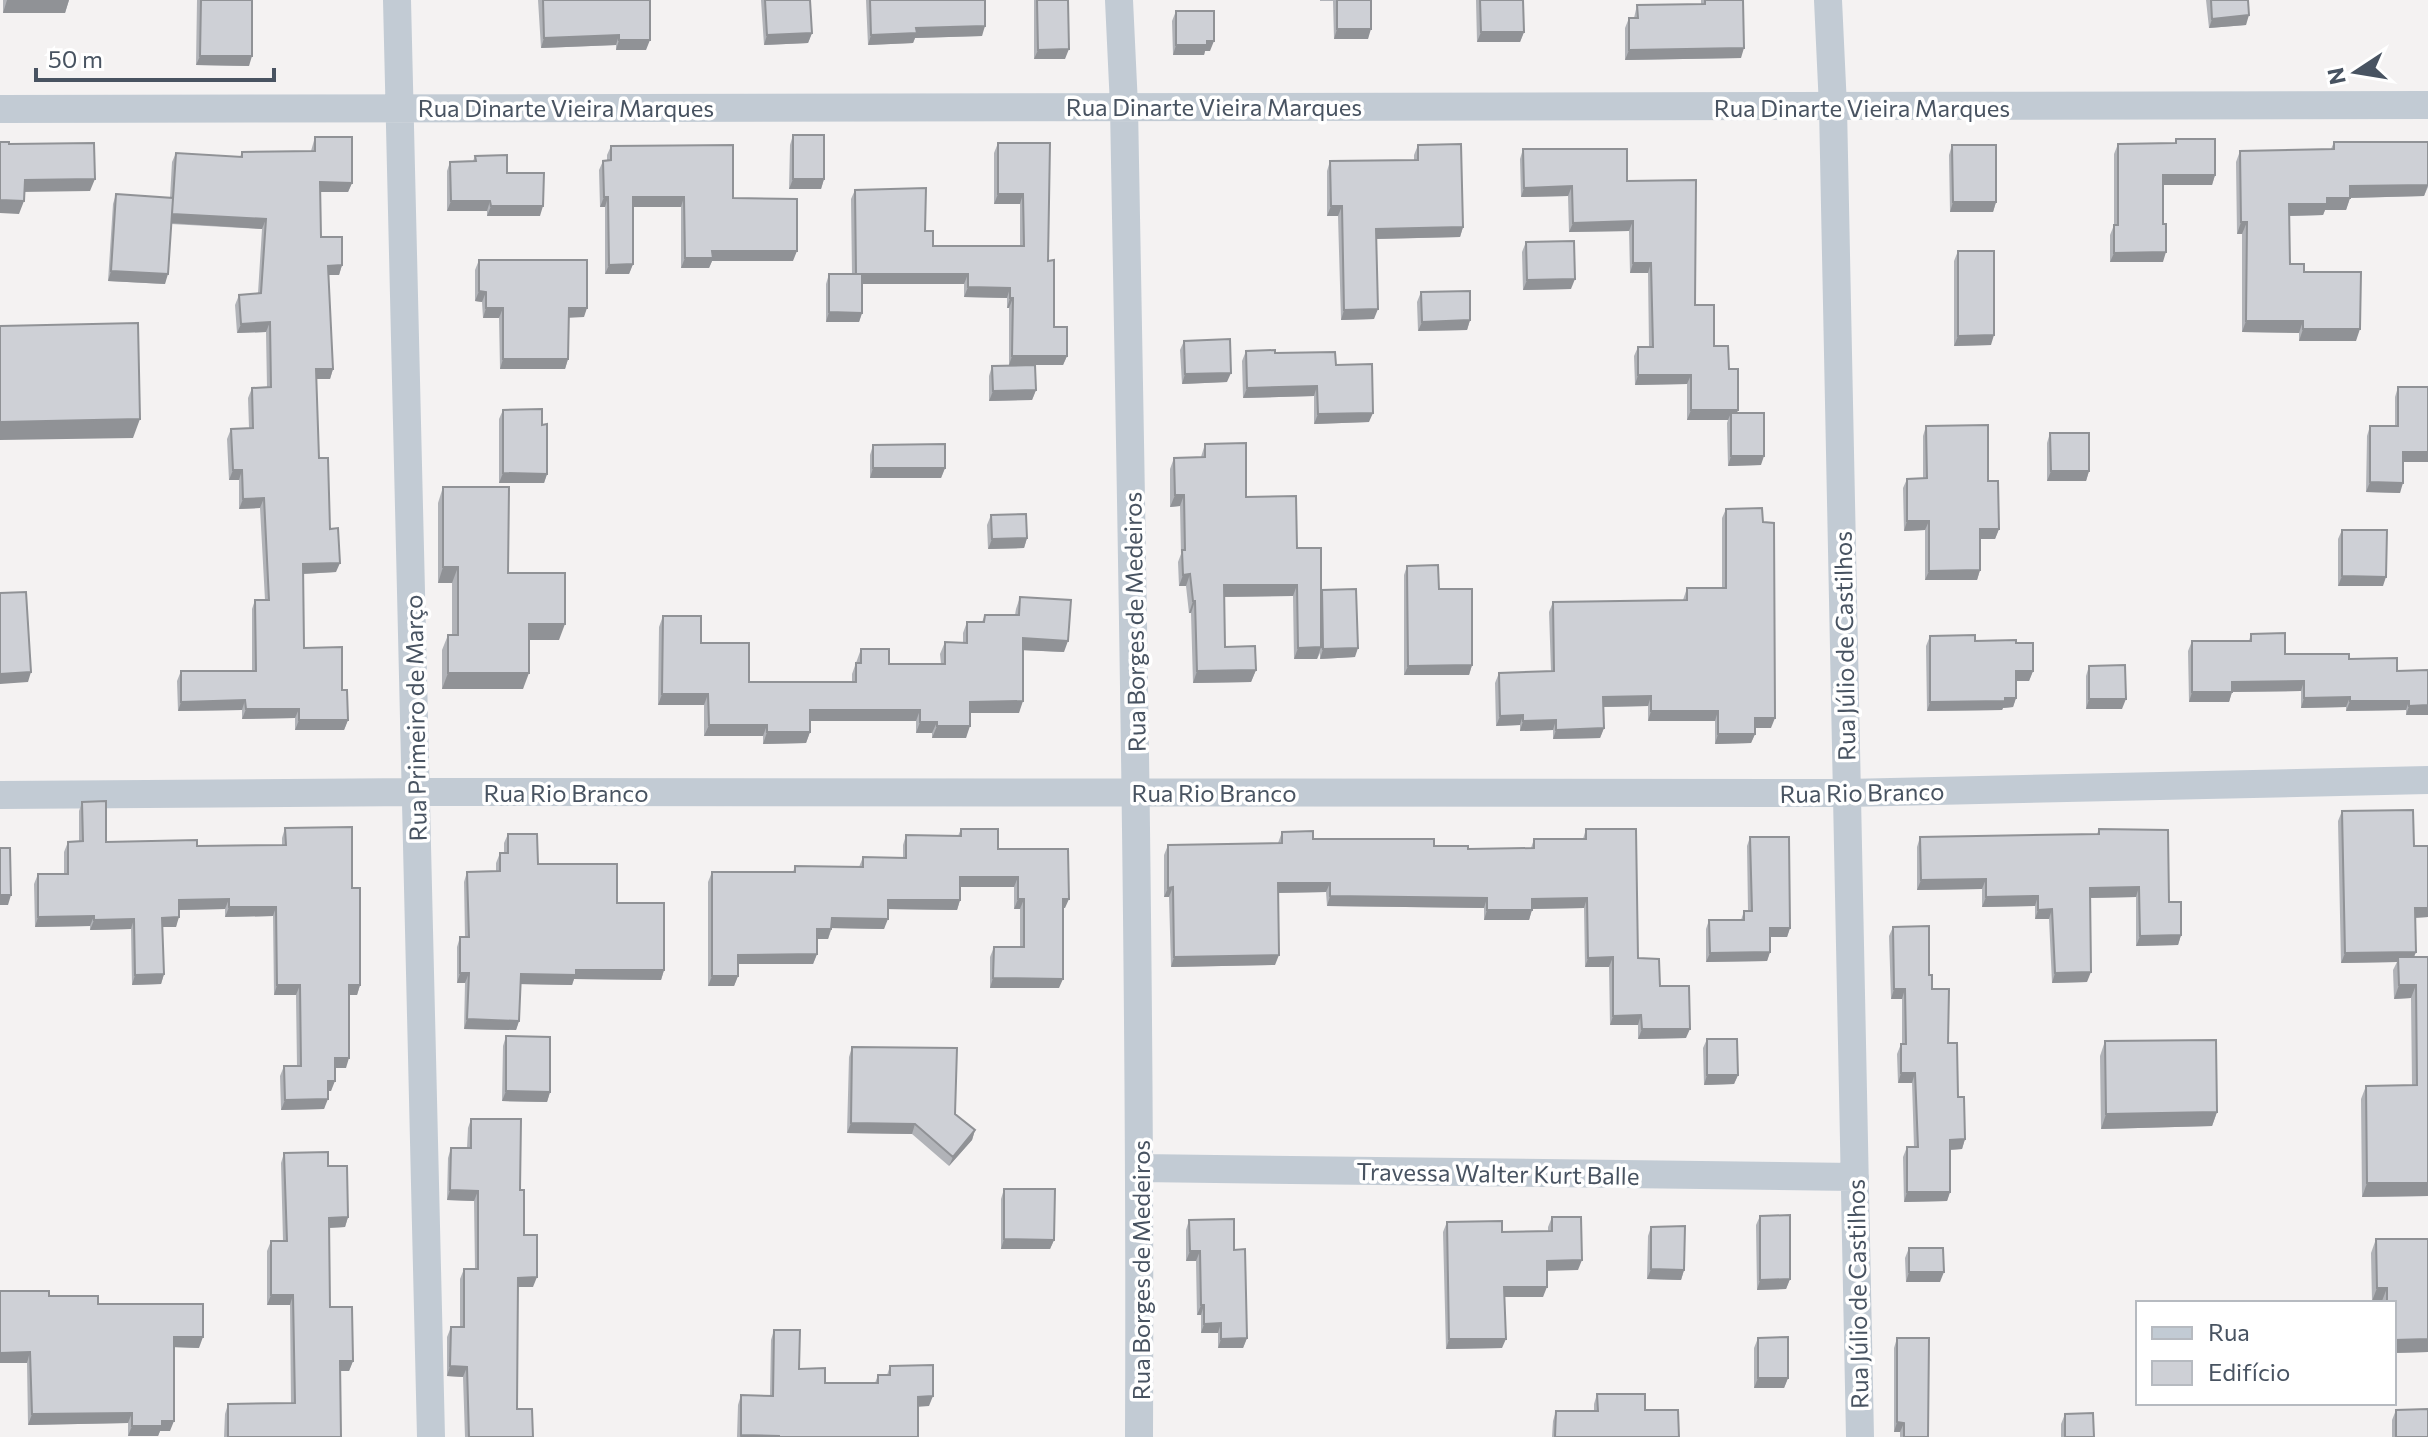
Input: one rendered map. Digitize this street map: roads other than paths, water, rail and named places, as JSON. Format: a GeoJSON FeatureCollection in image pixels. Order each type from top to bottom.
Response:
{"type":"FeatureCollection","features":[{"type":"Feature","properties":{"kind":"street","name":"Rua Primeiro de Março"},"geometry":{"type":"LineString","coordinates":[[397,0],[431,1437]]}},
{"type":"Feature","properties":{"kind":"street","name":"Rua Borges de Medeiros"},"geometry":{"type":"LineString","coordinates":[[1119,0],[1124,106],[1137,792],[1139,1437]]}},
{"type":"Feature","properties":{"kind":"street","name":"Rua Júlio de Castilhos"},"geometry":{"type":"LineString","coordinates":[[1828,0],[1833,107],[1860,1437]]}},
{"type":"Feature","properties":{"kind":"street","name":"Rua Dinarte Vieira Marques"},"geometry":{"type":"LineString","coordinates":[[0,109],[2428,105]]}},
{"type":"Feature","properties":{"kind":"street","name":"Rua Rio Branco"},"geometry":{"type":"LineString","coordinates":[[0,795],[417,792],[1847,793],[2428,780]]}},
{"type":"Feature","properties":{"kind":"street","name":"Travessa Walter Kurt Balle"},"geometry":{"type":"LineString","coordinates":[[1140,1168],[1855,1177]]}}]}
